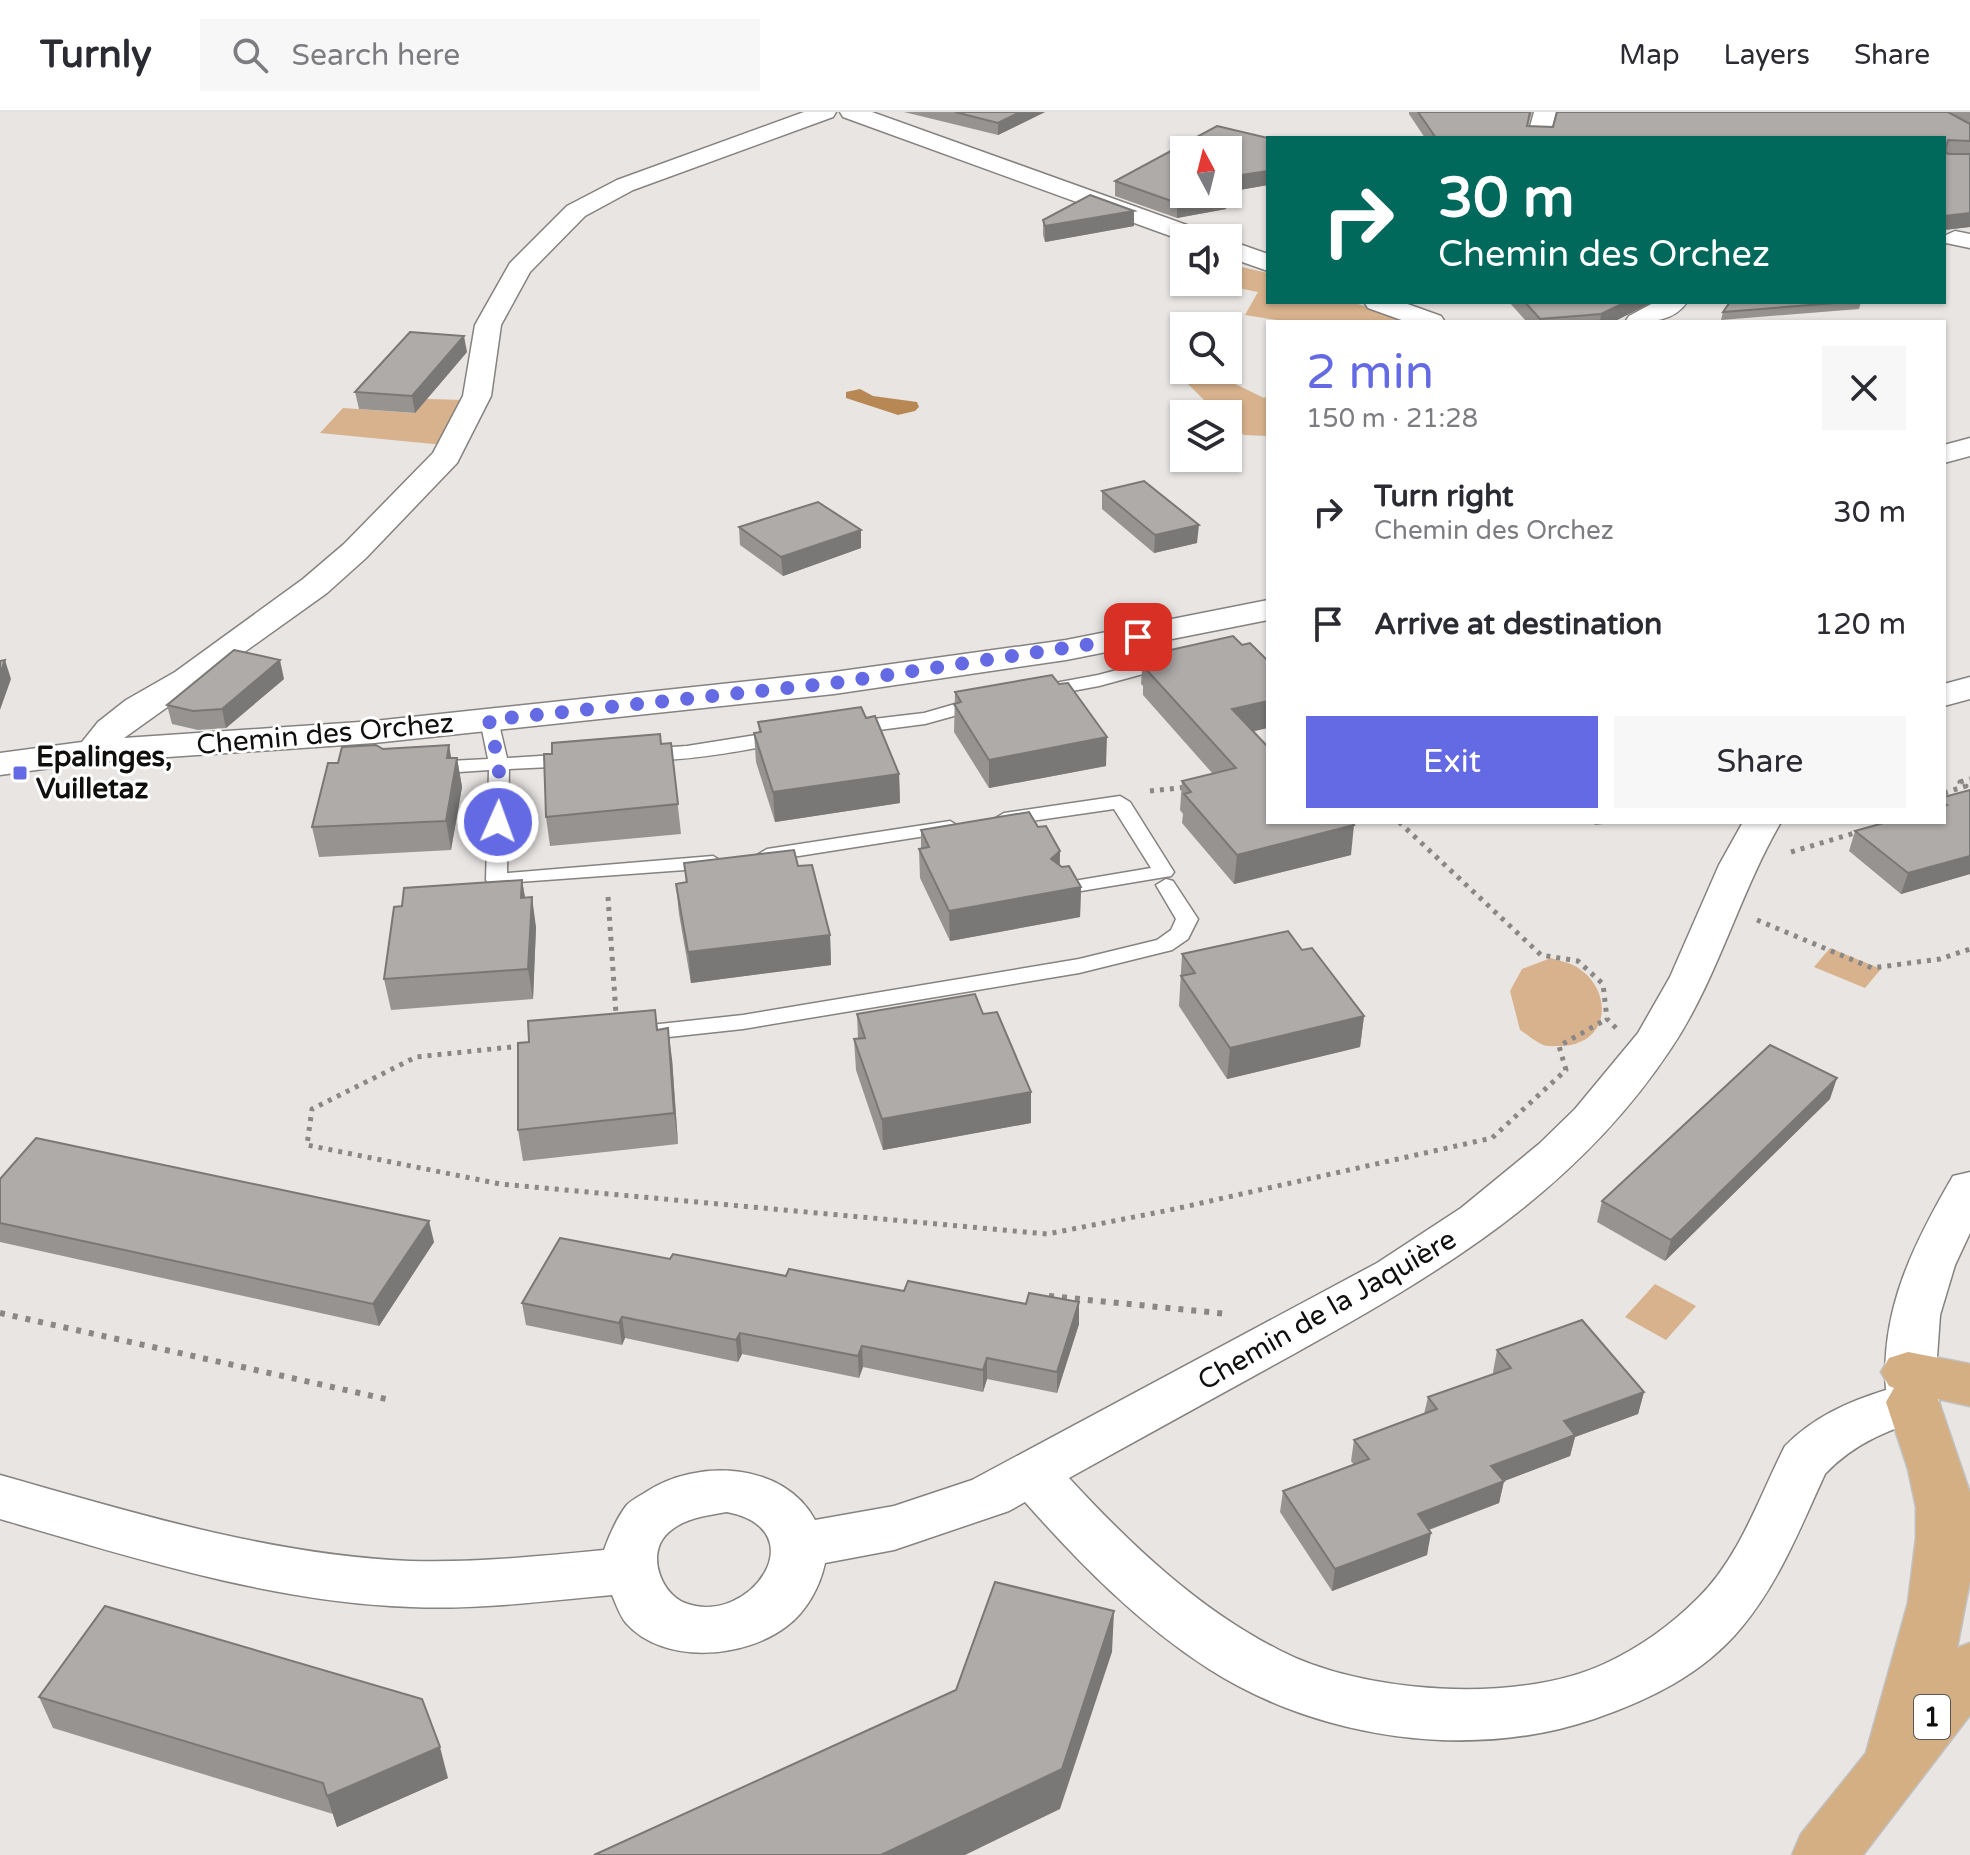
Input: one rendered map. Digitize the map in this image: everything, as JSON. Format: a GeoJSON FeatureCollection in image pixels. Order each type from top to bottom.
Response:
{"type":"FeatureCollection","features":[{"type":"Feature","properties":{"kind":"main road"},"geometry":{"type":"LineString","coordinates":[[1894,1765],[1939,1594],[1943,1559],[1944,1505],[1911,1387],[1970,1385]]}},
{"type":"Feature","properties":{"kind":"main road","name":"1"},"geometry":{"type":"LineString","coordinates":[[1824,1855],[1970,1669]]}},
{"type":"Feature","properties":{"kind":"street"},"geometry":{"type":"LineString","coordinates":[[94,751],[111,730],[139,708],[187,679],[315,586],[355,551],[446,457],[477,396],[488,325],[519,268],[576,211],[625,185],[825,112]]}},
{"type":"Feature","properties":{"kind":"street"},"geometry":{"type":"LineString","coordinates":[[851,112],[1170,227]]}},
{"type":"Feature","properties":{"kind":"street"},"geometry":{"type":"LineString","coordinates":[[1539,136],[1545,112]]}},
{"type":"Feature","properties":{"kind":"street"},"geometry":{"type":"LineString","coordinates":[[1242,253],[1266,262]]}},
{"type":"Feature","properties":{"kind":"street"},"geometry":{"type":"LineString","coordinates":[[1382,304],[1426,320]]}},
{"type":"Feature","properties":{"kind":"street"},"geometry":{"type":"LineString","coordinates":[[1642,320],[1670,304]]}},
{"type":"Feature","properties":{"kind":"street"},"geometry":{"type":"LineString","coordinates":[[1946,453],[1970,447]]}},
{"type":"Feature","properties":{"kind":"street","name":"Chemin des Orchez"},"geometry":{"type":"LineString","coordinates":[[0,764],[94,751],[344,735],[834,683],[1138,637],[1266,610]]}},
{"type":"Feature","properties":{"kind":"street"},"geometry":{"type":"LineString","coordinates":[[1946,694],[1970,688]]}},
{"type":"Feature","properties":{"kind":"street","name":"Chemin de la Jaquière"},"geometry":{"type":"LineString","coordinates":[[797,1546],[894,1528],[961,1508],[1032,1474],[1394,1276],[1473,1224],[1557,1154],[1612,1099],[1642,1060],[1681,997],[1735,921],[1744,849],[1761,824]]}},
{"type":"Feature","properties":{"kind":"street"},"geometry":{"type":"LineString","coordinates":[[1032,1474],[1087,1535],[1180,1615],[1261,1669],[1304,1687],[1350,1700],[1410,1711],[1473,1716],[1526,1711],[1579,1701],[1628,1681],[1674,1655],[1720,1613],[1746,1579],[1766,1544],[1804,1461],[1815,1448],[1845,1427],[1911,1387],[1912,1325],[1922,1283],[1970,1188]]}},
{"type":"Feature","properties":{"kind":"street"},"geometry":{"type":"LineString","coordinates":[[706,1491],[738,1491],[767,1502],[788,1520],[797,1546],[794,1575],[783,1594],[757,1616],[721,1628],[685,1628],[663,1620],[638,1599],[628,1571],[633,1544],[649,1519],[675,1501],[706,1491]]}},
{"type":"Feature","properties":{"kind":"street"},"geometry":{"type":"LineString","coordinates":[[0,1497],[189,1550],[347,1578],[408,1584],[483,1584],[628,1571]]}},
{"type":"Feature","properties":{"kind":"lane"},"geometry":{"type":"LineString","coordinates":[[824,731],[925,718],[963,705],[1099,680],[1170,661]]}},
{"type":"Feature","properties":{"kind":"lane"},"geometry":{"type":"LineString","coordinates":[[489,720],[499,765],[496,880],[739,860],[1120,802],[1164,872],[1063,888]]}},
{"type":"Feature","properties":{"kind":"lane"},"geometry":{"type":"LineString","coordinates":[[615,756],[687,752],[794,735]]}},
{"type":"Feature","properties":{"kind":"lane"},"geometry":{"type":"LineString","coordinates":[[405,769],[587,759]]}},
{"type":"Feature","properties":{"kind":"lane"},"geometry":{"type":"LineString","coordinates":[[617,1035],[733,1024],[923,993],[1079,966],[1164,945],[1180,934],[1187,919],[1166,885]]}},
{"type":"Feature","properties":{"kind":"path"},"geometry":{"type":"LineString","coordinates":[[1968,788],[1960,782],[1970,779]]}},
{"type":"Feature","properties":{"kind":"path"},"geometry":{"type":"LineString","coordinates":[[1120,802],[1135,792],[1195,786]]}},
{"type":"Feature","properties":{"kind":"path"},"geometry":{"type":"LineString","coordinates":[[1946,793],[1968,788]]}},
{"type":"Feature","properties":{"kind":"path"},"geometry":{"type":"LineString","coordinates":[[1401,824],[1541,955],[1578,961],[1603,984],[1607,1019],[1642,1060]]}},
{"type":"Feature","properties":{"kind":"path"},"geometry":{"type":"LineString","coordinates":[[1784,866],[1791,852],[1869,829]]}},
{"type":"Feature","properties":{"kind":"path"},"geometry":{"type":"LineString","coordinates":[[1858,832],[1865,837]]}},
{"type":"Feature","properties":{"kind":"path"},"geometry":{"type":"LineString","coordinates":[[606,872],[617,1035]]}},
{"type":"Feature","properties":{"kind":"path"},"geometry":{"type":"LineString","coordinates":[[1735,921],[1763,906]]}},
{"type":"Feature","properties":{"kind":"path"},"geometry":{"type":"LineString","coordinates":[[1735,921],[1872,968],[1940,959],[1970,949]]}},
{"type":"Feature","properties":{"kind":"path"},"geometry":{"type":"LineString","coordinates":[[532,1044],[416,1057],[312,1109],[307,1145],[500,1184],[1047,1234],[1170,1210],[1492,1138],[1566,1070],[1559,1046],[1607,1019]]}},
{"type":"Feature","properties":{"kind":"path"},"geometry":{"type":"LineString","coordinates":[[1049,1296],[1230,1315],[1280,1339]]}},
{"type":"Feature","properties":{"kind":"path"},"geometry":{"type":"LineString","coordinates":[[0,1313],[386,1399]]}},
{"type":"Feature","properties":{"kind":"shaded area"},"geometry":{"type":"Polygon","coordinates":[[[1242,267],[1266,273],[1266,304],[1358,304],[1406,320],[1277,320],[1245,315],[1258,292],[1242,289],[1242,267]]]}},
{"type":"Feature","properties":{"kind":"shaded area"},"geometry":{"type":"Polygon","coordinates":[[[1188,384],[1235,384],[1266,397],[1266,436],[1242,433],[1242,400],[1204,400],[1188,384]]]}},
{"type":"Feature","properties":{"kind":"shaded area"},"geometry":{"type":"Polygon","coordinates":[[[860,389],[873,396],[917,402],[919,407],[898,415],[846,398],[846,392],[860,389]]]}},
{"type":"Feature","properties":{"kind":"shaded area"},"geometry":{"type":"Polygon","coordinates":[[[427,399],[465,400],[444,445],[320,433],[343,408],[414,413],[427,399]]]}},
{"type":"Feature","properties":{"kind":"shaded area"},"geometry":{"type":"Polygon","coordinates":[[[1830,948],[1881,969],[1865,988],[1814,967],[1830,948]]]}},
{"type":"Feature","properties":{"kind":"shaded area"},"geometry":{"type":"Polygon","coordinates":[[[1551,958],[1572,965],[1588,976],[1597,988],[1601,1001],[1602,1015],[1597,1027],[1589,1037],[1576,1044],[1545,1046],[1520,1030],[1510,991],[1522,969],[1551,958]]]}},
{"type":"Feature","properties":{"kind":"shaded area"},"geometry":{"type":"Polygon","coordinates":[[[1655,1284],[1696,1306],[1666,1340],[1625,1317],[1655,1284]]]}},
{"type":"Feature","properties":{"kind":"building"},"geometry":{"type":"Polygon","coordinates":[[[955,112],[1020,112],[998,123],[955,112]]]}},
{"type":"Feature","properties":{"kind":"building"},"geometry":{"type":"Polygon","coordinates":[[[1418,112],[1530,112],[1527,126],[1553,127],[1557,112],[1948,112],[1970,124],[1970,141],[1948,140],[1946,147],[1946,136],[1435,136],[1418,112]]]}},
{"type":"Feature","properties":{"kind":"building"},"geometry":{"type":"Polygon","coordinates":[[[1217,126],[1266,138],[1266,171],[1242,175],[1242,136],[1198,136],[1217,126]]]}},
{"type":"Feature","properties":{"kind":"building"},"geometry":{"type":"Polygon","coordinates":[[[1170,151],[1170,201],[1115,181],[1170,151]]]}},
{"type":"Feature","properties":{"kind":"building"},"geometry":{"type":"Polygon","coordinates":[[[1946,152],[1970,154],[1970,213],[1946,216],[1946,152]]]}},
{"type":"Feature","properties":{"kind":"building"},"geometry":{"type":"Polygon","coordinates":[[[1090,195],[1134,211],[1045,226],[1043,220],[1090,195]]]}},
{"type":"Feature","properties":{"kind":"building"},"geometry":{"type":"Polygon","coordinates":[[[1527,304],[1622,304],[1601,314],[1540,319],[1527,304]]]}},
{"type":"Feature","properties":{"kind":"building"},"geometry":{"type":"Polygon","coordinates":[[[1729,304],[1823,304],[1723,312],[1729,304]]]}},
{"type":"Feature","properties":{"kind":"building"},"geometry":{"type":"Polygon","coordinates":[[[410,332],[464,336],[412,396],[355,392],[410,332]]]}},
{"type":"Feature","properties":{"kind":"building"},"geometry":{"type":"Polygon","coordinates":[[[1144,481],[1199,525],[1155,535],[1102,491],[1144,481]]]}},
{"type":"Feature","properties":{"kind":"building"},"geometry":{"type":"Polygon","coordinates":[[[818,502],[861,530],[781,557],[739,527],[818,502]]]}},
{"type":"Feature","properties":{"kind":"building"},"geometry":{"type":"Polygon","coordinates":[[[1233,636],[1242,645],[1250,643],[1266,659],[1266,701],[1232,709],[1266,745],[1266,824],[1354,825],[1237,855],[1184,794],[1191,792],[1182,781],[1236,768],[1144,667],[1151,665],[1143,656],[1233,636]]]}},
{"type":"Feature","properties":{"kind":"building"},"geometry":{"type":"Polygon","coordinates":[[[234,650],[280,660],[222,709],[193,711],[167,705],[234,650]]]}},
{"type":"Feature","properties":{"kind":"building"},"geometry":{"type":"Polygon","coordinates":[[[1052,675],[1059,684],[1068,683],[1107,737],[989,760],[954,704],[961,702],[955,692],[1052,675]]]}},
{"type":"Feature","properties":{"kind":"building"},"geometry":{"type":"Polygon","coordinates":[[[861,707],[866,718],[875,716],[899,774],[773,792],[754,733],[761,732],[758,722],[861,707]]]}},
{"type":"Feature","properties":{"kind":"building"},"geometry":{"type":"Polygon","coordinates":[[[660,734],[661,744],[671,743],[678,804],[546,817],[544,754],[552,754],[552,743],[660,734]]]}},
{"type":"Feature","properties":{"kind":"building"},"geometry":{"type":"Polygon","coordinates":[[[376,745],[383,749],[449,745],[447,758],[457,758],[446,821],[312,827],[328,763],[338,763],[342,747],[376,745]]]}},
{"type":"Feature","properties":{"kind":"building"},"geometry":{"type":"Polygon","coordinates":[[[1970,790],[1970,856],[1908,873],[1855,831],[1880,824],[1946,824],[1946,796],[1970,790]]]}},
{"type":"Feature","properties":{"kind":"building"},"geometry":{"type":"Polygon","coordinates":[[[1029,812],[1038,827],[1046,826],[1060,851],[1051,859],[1062,867],[1069,866],[1081,887],[949,911],[919,849],[929,847],[921,830],[1029,812]]]}},
{"type":"Feature","properties":{"kind":"building"},"geometry":{"type":"Polygon","coordinates":[[[794,850],[798,866],[812,865],[830,935],[688,952],[676,884],[687,882],[684,863],[794,850]]]}},
{"type":"Feature","properties":{"kind":"building"},"geometry":{"type":"Polygon","coordinates":[[[522,880],[521,898],[532,897],[528,969],[384,979],[394,907],[402,906],[404,888],[522,880]]]}},
{"type":"Feature","properties":{"kind":"building"},"geometry":{"type":"Polygon","coordinates":[[[1288,931],[1302,950],[1312,948],[1364,1016],[1230,1048],[1181,976],[1195,973],[1182,954],[1288,931]]]}},
{"type":"Feature","properties":{"kind":"building"},"geometry":{"type":"Polygon","coordinates":[[[975,994],[983,1014],[997,1012],[1031,1092],[882,1119],[854,1039],[865,1038],[857,1014],[975,994]]]}},
{"type":"Feature","properties":{"kind":"building"},"geometry":{"type":"Polygon","coordinates":[[[655,1010],[657,1030],[668,1028],[674,1113],[518,1130],[518,1043],[529,1042],[528,1021],[655,1010]]]}},
{"type":"Feature","properties":{"kind":"building"},"geometry":{"type":"Polygon","coordinates":[[[1770,1045],[1837,1078],[1671,1240],[1602,1201],[1770,1045]]]}},
{"type":"Feature","properties":{"kind":"building"},"geometry":{"type":"Polygon","coordinates":[[[36,1138],[429,1221],[373,1304],[0,1223],[0,1179],[36,1138]]]}},
{"type":"Feature","properties":{"kind":"building"},"geometry":{"type":"Polygon","coordinates":[[[560,1238],[670,1259],[673,1254],[786,1276],[789,1269],[904,1291],[908,1281],[1026,1304],[1029,1293],[1079,1302],[1057,1372],[987,1358],[983,1370],[862,1346],[858,1356],[740,1333],[736,1340],[622,1317],[619,1323],[522,1303],[560,1238]]]}},
{"type":"Feature","properties":{"kind":"building"},"geometry":{"type":"Polygon","coordinates":[[[1582,1320],[1644,1392],[1564,1421],[1575,1435],[1491,1466],[1504,1481],[1418,1514],[1431,1533],[1335,1569],[1283,1491],[1369,1459],[1354,1440],[1437,1409],[1428,1397],[1511,1368],[1497,1350],[1582,1320]]]}},
{"type":"Feature","properties":{"kind":"building"},"geometry":{"type":"Polygon","coordinates":[[[995,1582],[1114,1611],[1062,1769],[881,1855],[594,1855],[956,1690],[995,1582]]]}},
{"type":"Feature","properties":{"kind":"building"},"geometry":{"type":"Polygon","coordinates":[[[105,1606],[422,1699],[440,1747],[327,1796],[323,1783],[39,1697],[105,1606]]]}},
{"type":"Feature","properties":{"kind":"place","name":"Epalinges, Vuilletaz"},"geometry":{"type":"Point","coordinates":[20,773]}},
{"type":"Feature","properties":{"kind":"route"},"geometry":{"type":"LineString","coordinates":[[498,822],[499,765],[489,720],[834,683],[1138,637]]}}]}
